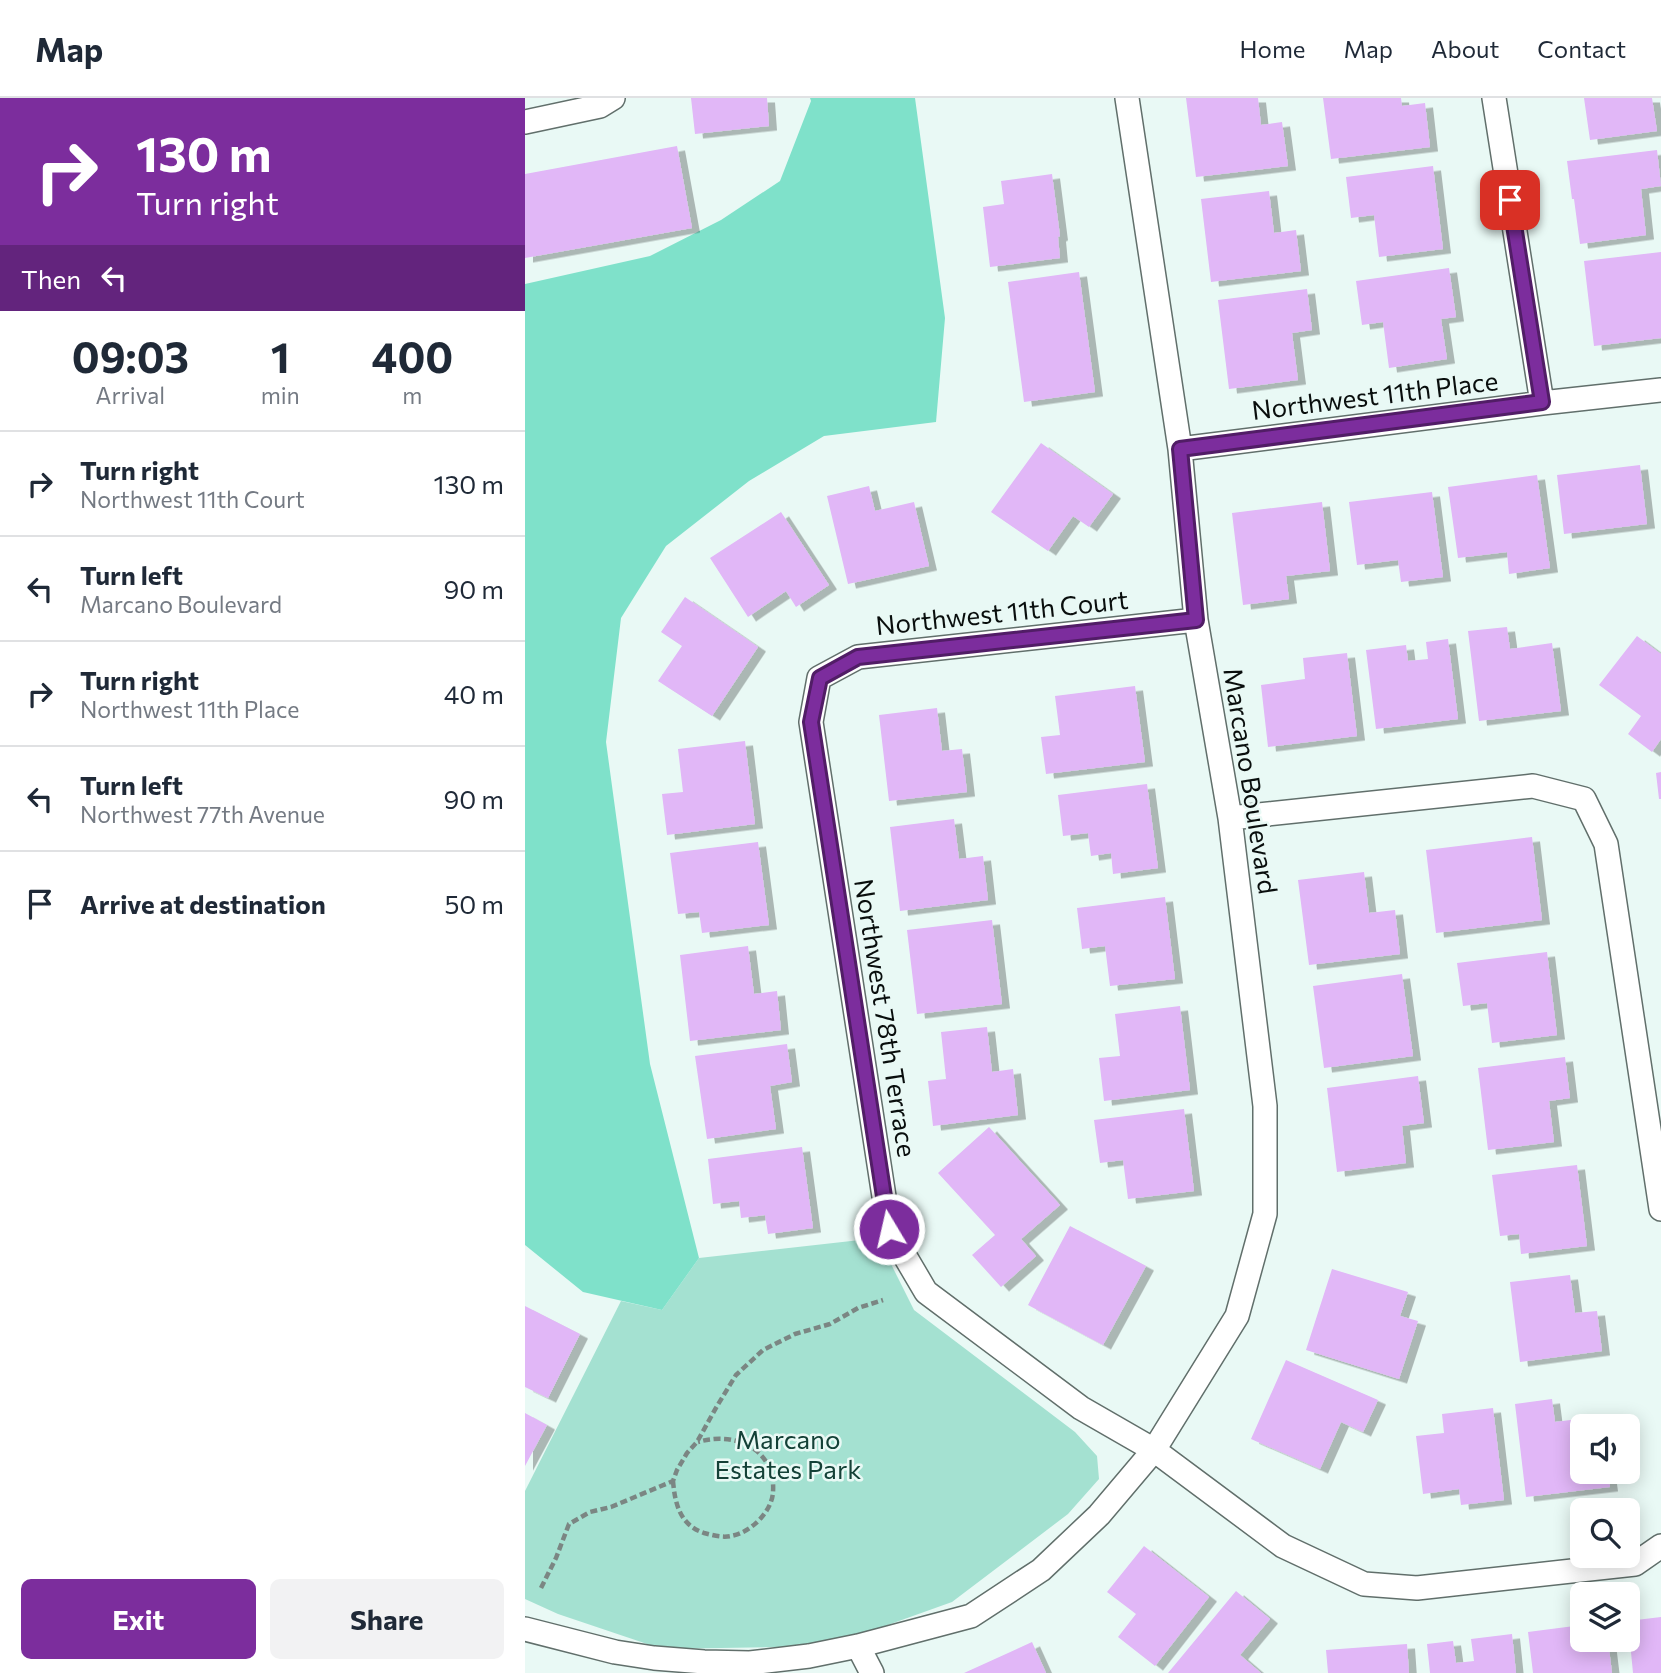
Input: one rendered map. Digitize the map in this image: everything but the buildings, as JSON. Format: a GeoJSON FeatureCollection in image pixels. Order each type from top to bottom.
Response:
{"type":"FeatureCollection","features":[{"type":"Feature","properties":{"kind":"street"},"geometry":{"type":"LineString","coordinates":[[525,122],[600,106],[613,98]]}},
{"type":"Feature","properties":{"kind":"street","name":"Marcano Boulevard"},"geometry":{"type":"LineString","coordinates":[[525,1629],[615,1652],[654,1658],[704,1662],[761,1661],[809,1656],[858,1646],[971,1616],[1041,1570],[1099,1515],[1154,1450],[1237,1316],[1265,1214],[1265,1106],[1230,818],[1196,620],[1180,449],[1126,98]]}},
{"type":"Feature","properties":{"kind":"street"},"geometry":{"type":"LineString","coordinates":[[1494,98],[1542,402]]}},
{"type":"Feature","properties":{"kind":"street","name":"Northwest 11th Place"},"geometry":{"type":"LineString","coordinates":[[1180,449],[1542,402],[1661,390]]}},
{"type":"Feature","properties":{"kind":"street","name":"Northwest 11th Court"},"geometry":{"type":"LineString","coordinates":[[820,678],[858,657],[1196,620]]}},
{"type":"Feature","properties":{"kind":"street","name":"Northwest 78th Terrace"},"geometry":{"type":"LineString","coordinates":[[820,678],[811,722],[889,1229],[926,1292],[1081,1408],[1154,1450],[1283,1546],[1364,1584],[1417,1588],[1635,1564],[1661,1546]]}},
{"type":"Feature","properties":{"kind":"street"},"geometry":{"type":"LineString","coordinates":[[1230,818],[1533,786],[1584,800],[1606,844],[1661,1209]]}},
{"type":"Feature","properties":{"kind":"street"},"geometry":{"type":"LineString","coordinates":[[858,1646],[872,1673]]}},
{"type":"Feature","properties":{"kind":"path"},"geometry":{"type":"LineString","coordinates":[[697,1443],[724,1439],[749,1445],[758,1451],[771,1470],[773,1494],[764,1515],[745,1531],[730,1536],[713,1536],[697,1531],[678,1511],[673,1481],[687,1453],[697,1443],[736,1375],[763,1350],[795,1334],[830,1324],[858,1308],[883,1300]]}},
{"type":"Feature","properties":{"kind":"path"},"geometry":{"type":"LineString","coordinates":[[541,1588],[569,1524],[590,1512],[611,1507],[673,1481]]}},
{"type":"Feature","properties":{"kind":"green space","name":"Marcano Estates Park"},"geometry":{"type":"Polygon","coordinates":[[[878,1238],[914,1310],[1075,1432],[1097,1456],[1099,1479],[1068,1514],[952,1602],[829,1646],[662,1649],[558,1614],[525,1599],[525,1491],[621,1301],[662,1310],[699,1258],[878,1238]]]}},
{"type":"Feature","properties":{"kind":"shaded area"},"geometry":{"type":"Polygon","coordinates":[[[810,98],[915,98],[945,318],[936,422],[824,436],[749,481],[666,546],[621,618],[606,742],[650,1064],[699,1258],[662,1310],[583,1292],[525,1245],[525,284],[650,256],[721,220],[780,181],[810,98]]]}},
{"type":"Feature","properties":{"kind":"route"},"geometry":{"type":"LineString","coordinates":[[889,1229],[811,722],[820,678],[858,657],[1196,620],[1180,449],[1542,402],[1510,200]]}}]}
